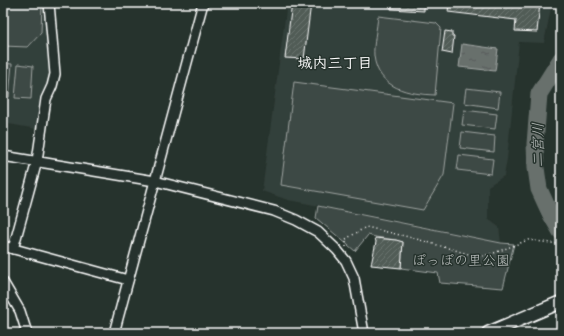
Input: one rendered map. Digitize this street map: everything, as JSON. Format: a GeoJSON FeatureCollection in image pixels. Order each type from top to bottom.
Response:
{"type":"FeatureCollection","features":[{"type":"Feature","properties":{"kind":"main road"},"geometry":{"type":"LineString","coordinates":[[488,333],[561,302]]}},
{"type":"Feature","properties":{"kind":"street"},"geometry":{"type":"LineString","coordinates":[[13,249],[37,161],[46,99],[52,86],[55,74],[49,3]]}},
{"type":"Feature","properties":{"kind":"street"},"geometry":{"type":"LineString","coordinates":[[114,333],[203,3]]}},
{"type":"Feature","properties":{"kind":"street"},"geometry":{"type":"LineString","coordinates":[[3,156],[155,181],[274,211],[296,220],[318,232],[346,261],[354,278],[364,333]]}},
{"type":"Feature","properties":{"kind":"street"},"geometry":{"type":"LineString","coordinates":[[3,246],[128,280]]}},
{"type":"Feature","properties":{"kind":"street"},"geometry":{"type":"LineString","coordinates":[[3,282],[20,311],[28,333]]}},
{"type":"Feature","properties":{"kind":"path"},"geometry":{"type":"LineString","coordinates":[[346,261],[346,239],[366,227],[413,238],[479,257],[528,240],[559,244],[561,246]]}},
{"type":"Feature","properties":{"kind":"shaded area"},"geometry":{"type":"Polygon","coordinates":[[[3,3],[46,3],[52,71],[49,87],[43,95],[39,107],[37,129],[3,123],[3,3]]]}},
{"type":"Feature","properties":{"kind":"shaded area"},"geometry":{"type":"Polygon","coordinates":[[[287,3],[552,3],[544,43],[519,42],[504,176],[488,186],[488,219],[499,227],[501,243],[288,200],[262,191],[287,3]]]}},
{"type":"Feature","properties":{"kind":"green space"},"geometry":{"type":"Polygon","coordinates":[[[3,3],[42,3],[41,33],[28,47],[3,46],[3,3]]]}},
{"type":"Feature","properties":{"kind":"green space"},"geometry":{"type":"Polygon","coordinates":[[[378,16],[436,23],[441,28],[435,95],[415,93],[396,88],[388,83],[382,76],[377,67],[374,56],[378,16]]]}},
{"type":"Feature","properties":{"kind":"green space"},"geometry":{"type":"Polygon","coordinates":[[[3,63],[12,64],[9,97],[3,97],[3,63]]]}},
{"type":"Feature","properties":{"kind":"green space"},"geometry":{"type":"Polygon","coordinates":[[[18,64],[33,66],[31,99],[15,98],[18,64]]]}},
{"type":"Feature","properties":{"kind":"green space"},"geometry":{"type":"Polygon","coordinates":[[[294,82],[453,103],[444,175],[423,210],[281,185],[294,82]]]}},
{"type":"Feature","properties":{"kind":"green space"},"geometry":{"type":"Polygon","coordinates":[[[466,88],[500,92],[498,108],[464,103],[466,88]]]}},
{"type":"Feature","properties":{"kind":"green space"},"geometry":{"type":"Polygon","coordinates":[[[464,110],[497,114],[495,129],[462,125],[464,110]]]}},
{"type":"Feature","properties":{"kind":"green space"},"geometry":{"type":"Polygon","coordinates":[[[462,132],[495,136],[494,152],[460,148],[462,132]]]}},
{"type":"Feature","properties":{"kind":"green space"},"geometry":{"type":"Polygon","coordinates":[[[459,155],[493,159],[491,174],[457,170],[459,155]]]}},
{"type":"Feature","properties":{"kind":"green space","name":"ぽっぽの里公園"},"geometry":{"type":"Polygon","coordinates":[[[318,206],[501,243],[514,244],[503,288],[440,283],[438,273],[401,268],[403,242],[399,241],[368,235],[355,251],[316,218],[318,206]]]}},
{"type":"Feature","properties":{"kind":"water"},"geometry":{"type":"Polygon","coordinates":[[[462,44],[498,49],[495,71],[459,67],[462,44]]]}},
{"type":"Feature","properties":{"kind":"building"},"geometry":{"type":"Polygon","coordinates":[[[292,3],[311,3],[304,59],[285,58],[292,3]]]}},
{"type":"Feature","properties":{"kind":"building"},"geometry":{"type":"Polygon","coordinates":[[[391,3],[424,3],[424,11],[391,9],[391,3]]]}},
{"type":"Feature","properties":{"kind":"building"},"geometry":{"type":"Polygon","coordinates":[[[449,3],[540,3],[537,32],[515,31],[516,20],[448,12],[449,3]]]}},
{"type":"Feature","properties":{"kind":"building"},"geometry":{"type":"Polygon","coordinates":[[[445,31],[452,32],[452,36],[454,36],[452,54],[442,52],[445,31]]]}},
{"type":"Feature","properties":{"kind":"building"},"geometry":{"type":"Polygon","coordinates":[[[375,238],[403,242],[401,268],[371,265],[376,242],[375,238]]]}},
{"type":"Feature","properties":{"kind":"waterway","name":"二宮川"},"geometry":{"type":"LineString","coordinates":[[561,59],[539,94],[535,144],[539,189],[561,232]]}},
{"type":"Feature","properties":{"kind":"district","name":"城内三丁目"},"geometry":{"type":"Point","coordinates":[335,63]}}]}
